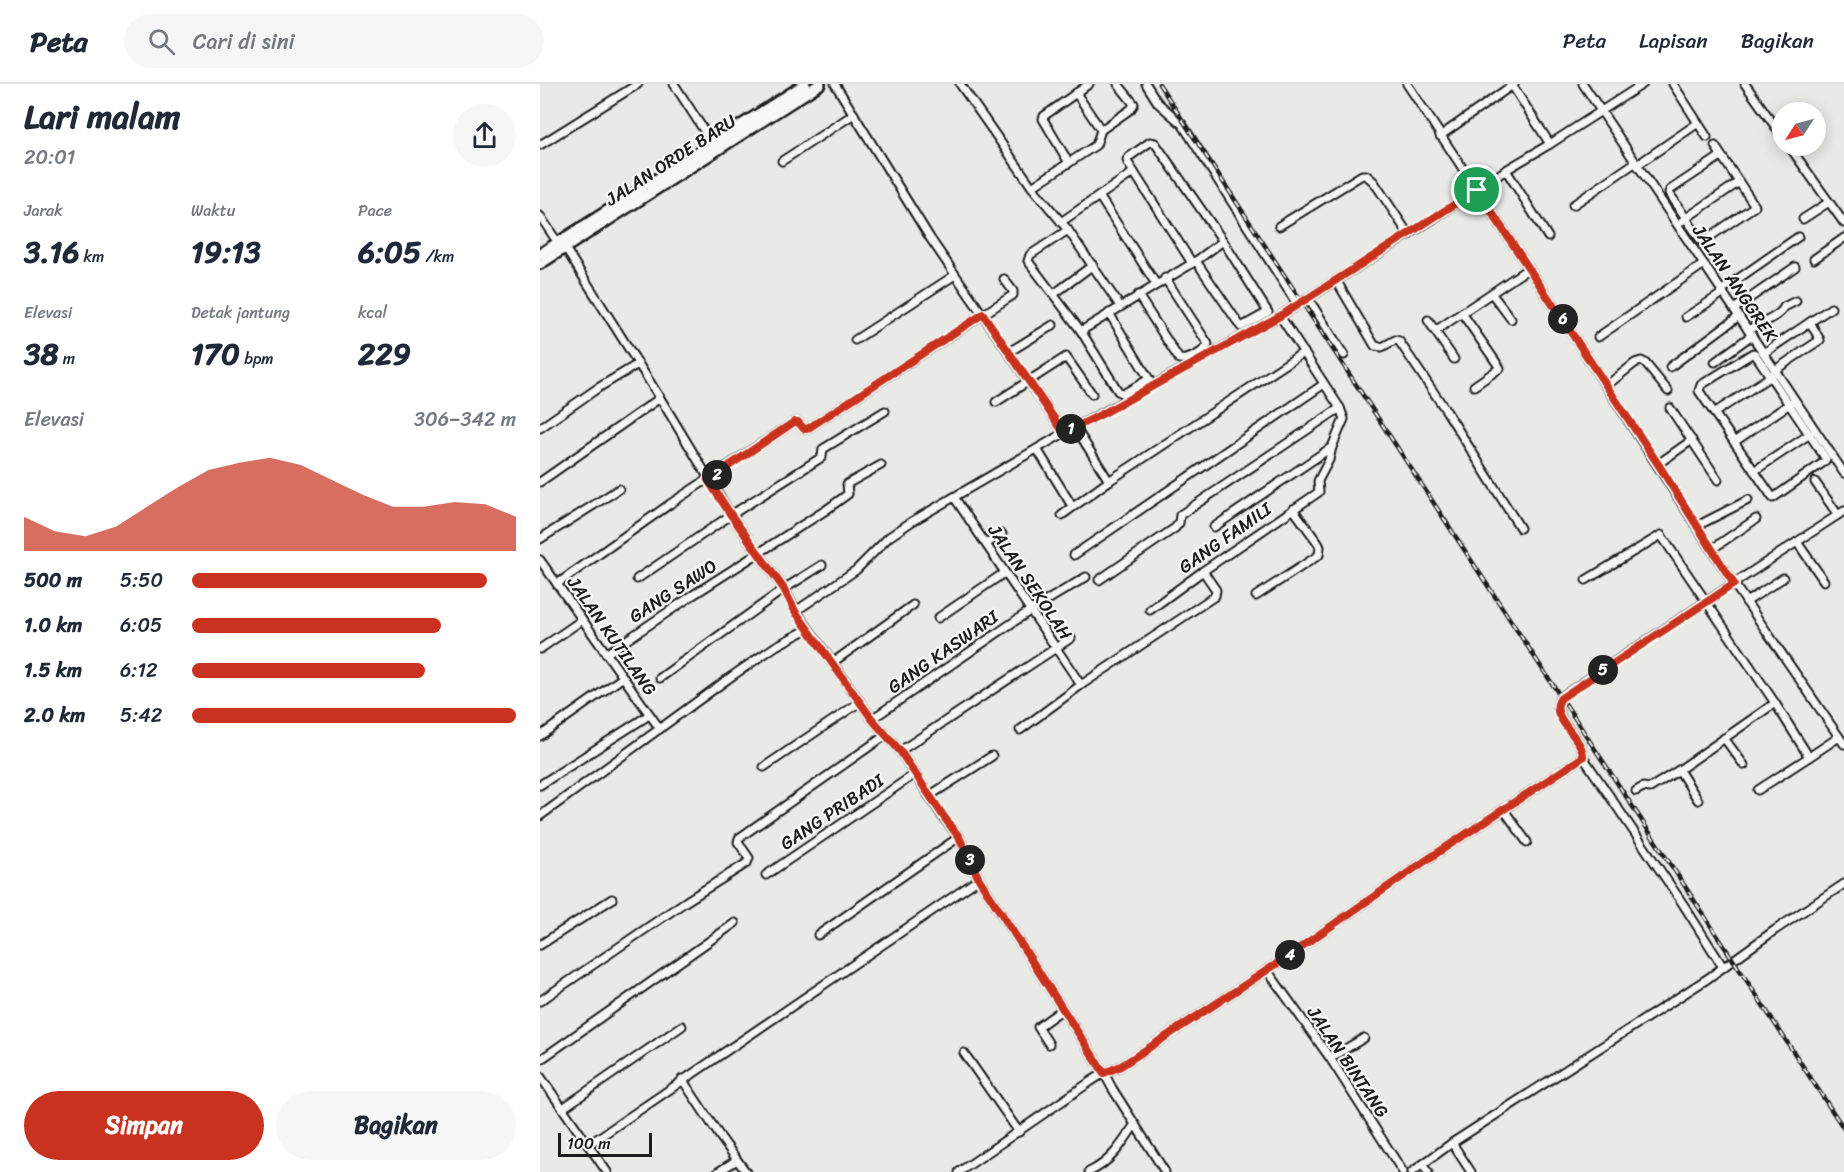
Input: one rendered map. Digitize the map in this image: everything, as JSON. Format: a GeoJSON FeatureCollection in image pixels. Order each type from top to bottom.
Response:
{"type":"FeatureCollection","features":[{"type":"Feature","properties":{"kind":"main road","name":"JALAN ORDE BARU"},"geometry":{"type":"LineString","coordinates":[[715,147],[805,84]]}},
{"type":"Feature","properties":{"kind":"main road","name":"JALAN ORDE BARU"},"geometry":{"type":"LineString","coordinates":[[540,264],[561,246],[715,147],[820,84]]}},
{"type":"Feature","properties":{"kind":"main road","name":"JALAN ORDE BARU"},"geometry":{"type":"LineString","coordinates":[[540,254],[561,246]]}},
{"type":"Feature","properties":{"kind":"street"},"geometry":{"type":"LineString","coordinates":[[540,145],[638,84]]}},
{"type":"Feature","properties":{"kind":"street"},"geometry":{"type":"LineString","coordinates":[[674,84],[715,147]]}},
{"type":"Feature","properties":{"kind":"street"},"geometry":{"type":"LineString","coordinates":[[835,84],[924,229],[1064,433]]}},
{"type":"Feature","properties":{"kind":"street"},"geometry":{"type":"LineString","coordinates":[[960,84],[1032,187],[1068,230],[1120,306]]}},
{"type":"Feature","properties":{"kind":"street"},"geometry":{"type":"LineString","coordinates":[[1069,163],[1043,119],[1089,84]]}},
{"type":"Feature","properties":{"kind":"street"},"geometry":{"type":"LineString","coordinates":[[1032,187],[1096,145],[1101,130],[1133,107],[1134,104],[1119,84]]}},
{"type":"Feature","properties":{"kind":"street"},"geometry":{"type":"LineString","coordinates":[[1146,84],[1158,103],[1182,124],[1297,304]]}},
{"type":"Feature","properties":{"kind":"street"},"geometry":{"type":"LineString","coordinates":[[1407,84],[1658,464],[1734,584],[1844,744]]}},
{"type":"Feature","properties":{"kind":"street"},"geometry":{"type":"LineString","coordinates":[[1440,136],[1513,84],[1550,144]]}},
{"type":"Feature","properties":{"kind":"street","name":"JALAN ANGGREK"},"geometry":{"type":"LineString","coordinates":[[1583,84],[1764,353],[1773,373],[1792,402],[1844,473]]}},
{"type":"Feature","properties":{"kind":"street"},"geometry":{"type":"LineString","coordinates":[[795,611],[859,568],[898,531],[1064,433],[1280,316],[1643,84]]}},
{"type":"Feature","properties":{"kind":"street"},"geometry":{"type":"LineString","coordinates":[[1673,84],[1707,137]]}},
{"type":"Feature","properties":{"kind":"street"},"geometry":{"type":"LineString","coordinates":[[1745,84],[1772,122]]}},
{"type":"Feature","properties":{"kind":"street"},"geometry":{"type":"LineString","coordinates":[[1077,93],[1101,130]]}},
{"type":"Feature","properties":{"kind":"street"},"geometry":{"type":"LineString","coordinates":[[782,161],[854,114]]}},
{"type":"Feature","properties":{"kind":"street"},"geometry":{"type":"LineString","coordinates":[[1573,205],[1698,123]]}},
{"type":"Feature","properties":{"kind":"street"},"geometry":{"type":"LineString","coordinates":[[1150,142],[1155,143],[1223,241],[1268,310],[1267,313],[1242,327],[1239,326],[1194,262],[1128,163],[1129,157],[1150,142]]}},
{"type":"Feature","properties":{"kind":"street"},"geometry":{"type":"LineString","coordinates":[[1715,146],[1754,205],[1753,208],[1702,242],[1670,196],[1670,189],[1721,156]]}},
{"type":"Feature","properties":{"kind":"street"},"geometry":{"type":"LineString","coordinates":[[1796,156],[1844,223]]}},
{"type":"Feature","properties":{"kind":"street"},"geometry":{"type":"LineString","coordinates":[[1506,170],[1548,237]]}},
{"type":"Feature","properties":{"kind":"street"},"geometry":{"type":"LineString","coordinates":[[1061,222],[1134,172]]}},
{"type":"Feature","properties":{"kind":"street"},"geometry":{"type":"LineString","coordinates":[[1279,226],[1362,175],[1366,175],[1374,182],[1409,235]]}},
{"type":"Feature","properties":{"kind":"street"},"geometry":{"type":"LineString","coordinates":[[1677,224],[1739,182]]}},
{"type":"Feature","properties":{"kind":"street"},"geometry":{"type":"LineString","coordinates":[[1099,196],[1156,284]]}},
{"type":"Feature","properties":{"kind":"street"},"geometry":{"type":"LineString","coordinates":[[1803,219],[1829,202]]}},
{"type":"Feature","properties":{"kind":"street"},"geometry":{"type":"LineString","coordinates":[[540,216],[660,398],[708,480],[784,589],[795,611],[872,719],[900,751],[959,837],[979,879],[1165,1172]]}},
{"type":"Feature","properties":{"kind":"street"},"geometry":{"type":"LineString","coordinates":[[1068,230],[1030,255],[1028,261],[1081,331],[1120,393],[1123,394],[1149,379],[1109,313]]}},
{"type":"Feature","properties":{"kind":"street"},"geometry":{"type":"LineString","coordinates":[[1686,317],[1798,237]]}},
{"type":"Feature","properties":{"kind":"street"},"geometry":{"type":"LineString","coordinates":[[1814,259],[1844,238]]}},
{"type":"Feature","properties":{"kind":"street"},"geometry":{"type":"LineString","coordinates":[[1081,331],[1194,262],[1223,241]]}},
{"type":"Feature","properties":{"kind":"street"},"geometry":{"type":"LineString","coordinates":[[1598,337],[1704,264]]}},
{"type":"Feature","properties":{"kind":"street"},"geometry":{"type":"LineString","coordinates":[[1054,294],[1093,266]]}},
{"type":"Feature","properties":{"kind":"street"},"geometry":{"type":"LineString","coordinates":[[1670,367],[1795,267]]}},
{"type":"Feature","properties":{"kind":"street"},"geometry":{"type":"LineString","coordinates":[[1435,331],[1528,268]]}},
{"type":"Feature","properties":{"kind":"street"},"geometry":{"type":"LineString","coordinates":[[855,340],[956,275]]}},
{"type":"Feature","properties":{"kind":"street"},"geometry":{"type":"LineString","coordinates":[[1138,295],[1179,360],[1185,360],[1206,348],[1208,344],[1165,278]]}},
{"type":"Feature","properties":{"kind":"street"},"geometry":{"type":"LineString","coordinates":[[557,584],[670,504],[794,422],[798,422],[804,429],[807,429],[1013,295],[1013,291],[1004,279]]}},
{"type":"Feature","properties":{"kind":"street"},"geometry":{"type":"LineString","coordinates":[[1336,280],[1375,345],[1382,347],[1395,340],[1400,342],[1448,412],[1520,528]]}},
{"type":"Feature","properties":{"kind":"street"},"geometry":{"type":"LineString","coordinates":[[1492,294],[1510,319]]}},
{"type":"Feature","properties":{"kind":"street"},"geometry":{"type":"LineString","coordinates":[[1308,298],[1344,355]]}},
{"type":"Feature","properties":{"kind":"street"},"geometry":{"type":"LineString","coordinates":[[1714,362],[1764,321],[1771,319],[1782,312],[1784,307],[1796,301]]}},
{"type":"Feature","properties":{"kind":"street"},"geometry":{"type":"LineString","coordinates":[[1764,353],[1831,308]]}},
{"type":"Feature","properties":{"kind":"street"},"geometry":{"type":"LineString","coordinates":[[1462,313],[1500,368],[1473,386]]}},
{"type":"Feature","properties":{"kind":"street"},"geometry":{"type":"LineString","coordinates":[[1214,526],[1332,447],[1344,418],[1340,408],[1280,316]]}},
{"type":"Feature","properties":{"kind":"street"},"geometry":{"type":"LineString","coordinates":[[1428,320],[1454,358]]}},
{"type":"Feature","properties":{"kind":"street"},"geometry":{"type":"LineString","coordinates":[[1714,413],[1820,340],[1810,322]]}},
{"type":"Feature","properties":{"kind":"street"},"geometry":{"type":"LineString","coordinates":[[1009,352],[1053,325]]}},
{"type":"Feature","properties":{"kind":"street"},"geometry":{"type":"LineString","coordinates":[[1062,515],[1109,481],[1304,352]]}},
{"type":"Feature","properties":{"kind":"street"},"geometry":{"type":"LineString","coordinates":[[1734,442],[1792,402],[1826,459],[1772,497],[1754,471],[1734,442],[1714,413],[1699,391],[1701,385],[1753,353],[1773,373]]}},
{"type":"Feature","properties":{"kind":"street"},"geometry":{"type":"LineString","coordinates":[[996,402],[1066,357],[1092,394]]}},
{"type":"Feature","properties":{"kind":"street"},"geometry":{"type":"LineString","coordinates":[[1606,386],[1635,363],[1641,361],[1668,391]]}},
{"type":"Feature","properties":{"kind":"street"},"geometry":{"type":"LineString","coordinates":[[540,428],[598,387],[638,364]]}},
{"type":"Feature","properties":{"kind":"street"},"geometry":{"type":"LineString","coordinates":[[1074,555],[1324,384]]}},
{"type":"Feature","properties":{"kind":"street"},"geometry":{"type":"LineString","coordinates":[[540,482],[660,398]]}},
{"type":"Feature","properties":{"kind":"street"},"geometry":{"type":"LineString","coordinates":[[1099,580],[1176,528],[1180,515],[1340,408]]}},
{"type":"Feature","properties":{"kind":"street"},"geometry":{"type":"LineString","coordinates":[[1670,408],[1718,480]]}},
{"type":"Feature","properties":{"kind":"street"},"geometry":{"type":"LineString","coordinates":[[637,579],[731,515],[822,458],[824,450],[885,411]]}},
{"type":"Feature","properties":{"kind":"street"},"geometry":{"type":"LineString","coordinates":[[1075,427],[1109,481]]}},
{"type":"Feature","properties":{"kind":"street"},"geometry":{"type":"LineString","coordinates":[[1754,471],[1810,434]]}},
{"type":"Feature","properties":{"kind":"street"},"geometry":{"type":"LineString","coordinates":[[1658,464],[1692,440]]}},
{"type":"Feature","properties":{"kind":"street","name":"GANG FAMILI"},"geometry":{"type":"LineString","coordinates":[[1150,610],[1319,492],[1318,481],[1329,460],[1332,447]]}},
{"type":"Feature","properties":{"kind":"street"},"geometry":{"type":"LineString","coordinates":[[1037,449],[1072,506]]}},
{"type":"Feature","properties":{"kind":"street","name":"GANG SAWO"},"geometry":{"type":"LineString","coordinates":[[606,654],[848,494],[847,484],[881,465]]}},
{"type":"Feature","properties":{"kind":"street"},"geometry":{"type":"LineString","coordinates":[[1723,968],[1683,904],[1583,757],[1582,748],[1557,710],[1558,701],[1842,513],[1815,482]]}},
{"type":"Feature","properties":{"kind":"street"},"geometry":{"type":"LineString","coordinates":[[540,539],[619,489]]}},
{"type":"Feature","properties":{"kind":"street","name":"JALAN SEKOLAH"},"geometry":{"type":"LineString","coordinates":[[954,497],[1081,684]]}},
{"type":"Feature","properties":{"kind":"street"},"geometry":{"type":"LineString","coordinates":[[1697,526],[1748,500]]}},
{"type":"Feature","properties":{"kind":"street"},"geometry":{"type":"LineString","coordinates":[[1256,596],[1319,555],[1318,543],[1293,509]]}},
{"type":"Feature","properties":{"kind":"street"},"geometry":{"type":"LineString","coordinates":[[1712,549],[1756,519]]}},
{"type":"Feature","properties":{"kind":"street"},"geometry":{"type":"LineString","coordinates":[[986,544],[1002,534]]}},
{"type":"Feature","properties":{"kind":"street"},"geometry":{"type":"LineString","coordinates":[[1586,580],[1661,535],[1809,756]]}},
{"type":"Feature","properties":{"kind":"street"},"geometry":{"type":"LineString","coordinates":[[1797,542],[1824,580]]}},
{"type":"Feature","properties":{"kind":"street","name":"JALAN KUTILANG"},"geometry":{"type":"LineString","coordinates":[[540,560],[543,572],[557,584],[660,729]]}},
{"type":"Feature","properties":{"kind":"street"},"geometry":{"type":"LineString","coordinates":[[660,678],[784,589],[822,565]]}},
{"type":"Feature","properties":{"kind":"street"},"geometry":{"type":"LineString","coordinates":[[1020,730],[1081,684],[1215,596],[1216,590],[1203,571]]}},
{"type":"Feature","properties":{"kind":"street"},"geometry":{"type":"LineString","coordinates":[[938,618],[1004,573]]}},
{"type":"Feature","properties":{"kind":"street","name":"GANG KASWARI"},"geometry":{"type":"LineString","coordinates":[[872,719],[1031,610],[1086,577]]}},
{"type":"Feature","properties":{"kind":"street"},"geometry":{"type":"LineString","coordinates":[[1746,602],[1783,578]]}},
{"type":"Feature","properties":{"kind":"street"},"geometry":{"type":"LineString","coordinates":[[832,663],[913,605]]}},
{"type":"Feature","properties":{"kind":"street"},"geometry":{"type":"LineString","coordinates":[[540,649],[582,620]]}},
{"type":"Feature","properties":{"kind":"street"},"geometry":{"type":"LineString","coordinates":[[540,816],[767,652],[808,629]]}},
{"type":"Feature","properties":{"kind":"street"},"geometry":{"type":"LineString","coordinates":[[900,751],[1071,638]]}},
{"type":"Feature","properties":{"kind":"street"},"geometry":{"type":"LineString","coordinates":[[540,736],[622,678]]}},
{"type":"Feature","properties":{"kind":"street"},"geometry":{"type":"LineString","coordinates":[[764,767],[860,702]]}},
{"type":"Feature","properties":{"kind":"street"},"geometry":{"type":"LineString","coordinates":[[1636,791],[1641,788],[1650,788],[1679,770],[1775,703]]}},
{"type":"Feature","properties":{"kind":"street"},"geometry":{"type":"LineString","coordinates":[[540,785],[649,715]]}},
{"type":"Feature","properties":{"kind":"street"},"geometry":{"type":"LineString","coordinates":[[540,1001],[685,902],[747,863],[750,859],[738,843],[739,838],[886,735]]}},
{"type":"Feature","properties":{"kind":"street"},"geometry":{"type":"LineString","coordinates":[[1758,790],[1839,737]]}},
{"type":"Feature","properties":{"kind":"street"},"geometry":{"type":"LineString","coordinates":[[1724,738],[1744,765]]}},
{"type":"Feature","properties":{"kind":"street"},"geometry":{"type":"LineString","coordinates":[[929,796],[992,756]]}},
{"type":"Feature","properties":{"kind":"street"},"geometry":{"type":"LineString","coordinates":[[959,1172],[1104,1073],[1121,1066],[1267,970],[1428,859],[1583,757]]}},
{"type":"Feature","properties":{"kind":"street"},"geometry":{"type":"LineString","coordinates":[[1679,770],[1698,800]]}},
{"type":"Feature","properties":{"kind":"street","name":"GANG PRIBADI"},"geometry":{"type":"LineString","coordinates":[[766,875],[915,774]]}},
{"type":"Feature","properties":{"kind":"street"},"geometry":{"type":"LineString","coordinates":[[1504,810],[1527,842]]}},
{"type":"Feature","properties":{"kind":"street"},"geometry":{"type":"LineString","coordinates":[[818,935],[959,837]]}},
{"type":"Feature","properties":{"kind":"street"},"geometry":{"type":"LineString","coordinates":[[588,1144],[979,879]]}},
{"type":"Feature","properties":{"kind":"street"},"geometry":{"type":"LineString","coordinates":[[1412,1172],[1452,1143],[1723,968],[1774,930],[1844,884]]}},
{"type":"Feature","properties":{"kind":"street"},"geometry":{"type":"LineString","coordinates":[[540,945],[612,899]]}},
{"type":"Feature","properties":{"kind":"street"},"geometry":{"type":"LineString","coordinates":[[540,1060],[735,923]]}},
{"type":"Feature","properties":{"kind":"street","name":"JALAN BINTANG"},"geometry":{"type":"LineString","coordinates":[[1267,970],[1330,1058],[1403,1172]]}},
{"type":"Feature","properties":{"kind":"street"},"geometry":{"type":"LineString","coordinates":[[1049,1044],[1038,1027],[1063,1009]]}},
{"type":"Feature","properties":{"kind":"street"},"geometry":{"type":"LineString","coordinates":[[563,1108],[681,1026]]}},
{"type":"Feature","properties":{"kind":"street"},"geometry":{"type":"LineString","coordinates":[[1330,1058],[1364,1038]]}},
{"type":"Feature","properties":{"kind":"street"},"geometry":{"type":"LineString","coordinates":[[964,1053],[1019,1132]]}},
{"type":"Feature","properties":{"kind":"street"},"geometry":{"type":"LineString","coordinates":[[540,1076],[607,1172]]}},
{"type":"Feature","properties":{"kind":"street"},"geometry":{"type":"LineString","coordinates":[[682,1079],[746,1172]]}},
{"type":"Feature","properties":{"kind":"street"},"geometry":{"type":"LineString","coordinates":[[1089,1172],[1111,1157],[1135,1124]]}},
{"type":"Feature","properties":{"kind":"street"},"geometry":{"type":"LineString","coordinates":[[1452,1143],[1471,1172]]}},
{"type":"Feature","properties":{"kind":"street"},"geometry":{"type":"LineString","coordinates":[[718,1172],[737,1160]]}},
{"type":"Feature","properties":{"kind":"street"},"geometry":{"type":"LineString","coordinates":[[1422,1165],[1428,1172]]}},
{"type":"Feature","properties":{"kind":"railway"},"geometry":{"type":"LineString","coordinates":[[1159,84],[1844,1129]]}},
{"type":"Feature","properties":{"kind":"route"},"geometry":{"type":"LineString","coordinates":[[1477,190],[1658,464],[1734,584],[1558,701],[1557,710],[1582,748],[1583,757],[1428,859],[1275,965],[1121,1066],[1104,1073],[979,879],[959,837],[900,751],[872,719],[795,611],[784,589],[708,480],[794,422],[798,422],[806,430],[983,314],[1064,433],[1280,316],[1477,190]]}}]}
